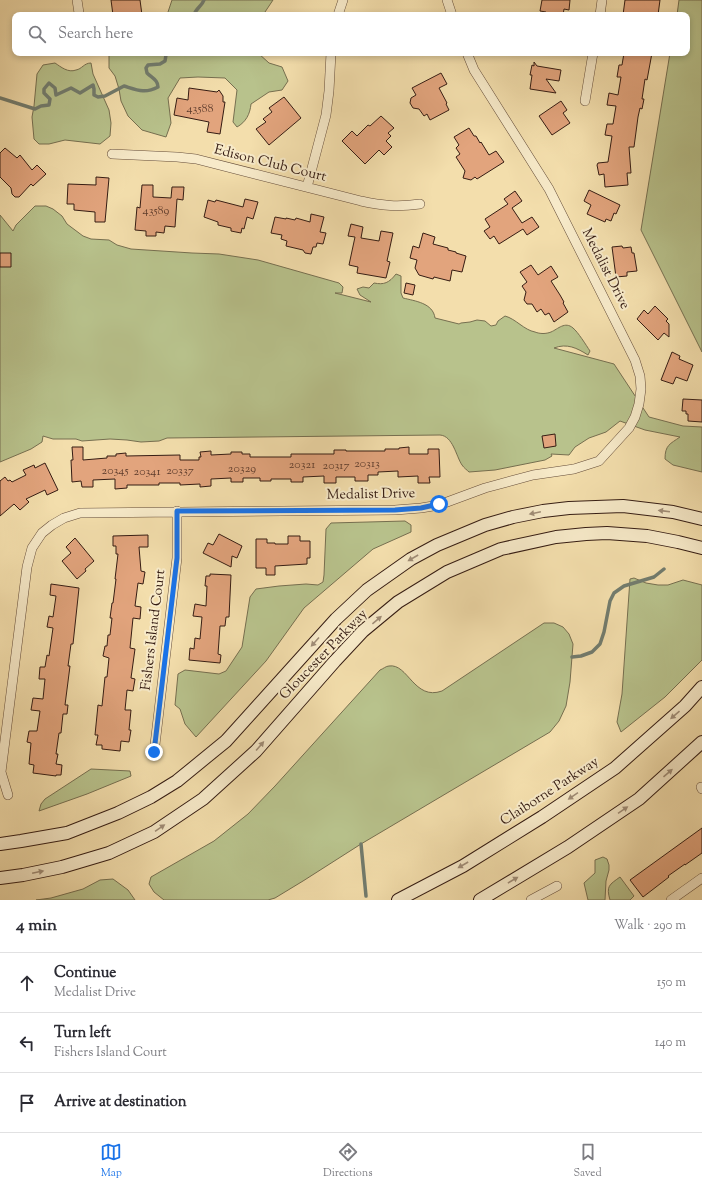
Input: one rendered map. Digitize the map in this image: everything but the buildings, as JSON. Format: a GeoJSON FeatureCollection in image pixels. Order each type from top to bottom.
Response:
{"type":"FeatureCollection","features":[{"type":"Feature","properties":{"kind":"main road","name":"Gloucester Parkway"},"geometry":{"type":"LineString","coordinates":[[0,844],[67,832],[118,813],[151,797],[177,781],[226,741],[336,619],[362,595],[396,569],[437,545],[485,525],[543,511],[569,508],[623,506],[673,512],[702,519]]}},
{"type":"Feature","properties":{"kind":"main road","name":"Gloucester Parkway"},"geometry":{"type":"LineString","coordinates":[[0,878],[62,867],[109,853],[154,832],[203,799],[256,751],[335,661],[364,632],[398,602],[447,572],[501,549],[556,537],[586,534],[607,533],[647,536],[702,548]]}},
{"type":"Feature","properties":{"kind":"main road","name":"Claiborne Parkway"},"geometry":{"type":"LineString","coordinates":[[398,900],[463,866],[615,768],[685,706],[702,687]]}},
{"type":"Feature","properties":{"kind":"main road"},"geometry":{"type":"LineString","coordinates":[[480,900],[568,847],[639,799],[702,742]]}},
{"type":"Feature","properties":{"kind":"street"},"geometry":{"type":"LineString","coordinates":[[77,0],[79,12]]}},
{"type":"Feature","properties":{"kind":"street"},"geometry":{"type":"LineString","coordinates":[[339,12],[343,0]]}},
{"type":"Feature","properties":{"kind":"street"},"geometry":{"type":"LineString","coordinates":[[447,0],[451,12]]}},
{"type":"Feature","properties":{"kind":"street"},"geometry":{"type":"LineString","coordinates":[[600,12],[602,0]]}},
{"type":"Feature","properties":{"kind":"street"},"geometry":{"type":"LineString","coordinates":[[307,187],[326,115],[332,56]]}},
{"type":"Feature","properties":{"kind":"street","name":"Medalist Drive"},"geometry":{"type":"LineString","coordinates":[[8,795],[1,772],[27,567],[32,548],[42,533],[52,525],[64,518],[80,513],[395,510],[421,508],[439,504],[484,488],[533,475],[574,469],[599,461],[629,428],[635,417],[639,404],[641,389],[640,376],[635,360],[549,188],[474,70],[468,56]]}},
{"type":"Feature","properties":{"kind":"street"},"geometry":{"type":"LineString","coordinates":[[585,101],[592,56]]}},
{"type":"Feature","properties":{"kind":"street","name":"Edison Club Court"},"geometry":{"type":"LineString","coordinates":[[112,154],[196,159],[382,206],[420,204]]}},
{"type":"Feature","properties":{"kind":"street","name":"Fishers Island Court"},"geometry":{"type":"LineString","coordinates":[[154,752],[177,558],[177,511]]}},
{"type":"Feature","properties":{"kind":"street"},"geometry":{"type":"LineString","coordinates":[[671,900],[702,878]]}},
{"type":"Feature","properties":{"kind":"street"},"geometry":{"type":"LineString","coordinates":[[531,900],[557,886]]}},
{"type":"Feature","properties":{"kind":"green space"},"geometry":{"type":"Polygon","coordinates":[[[172,0],[273,0],[265,12],[168,12],[172,0]]]}},
{"type":"Feature","properties":{"kind":"green space"},"geometry":{"type":"Polygon","coordinates":[[[679,0],[702,0],[702,352],[641,230],[670,56],[690,56],[690,12],[677,12],[679,0]]]}},
{"type":"Feature","properties":{"kind":"green space"},"geometry":{"type":"Polygon","coordinates":[[[109,56],[261,56],[269,63],[282,67],[288,81],[282,90],[269,92],[251,104],[247,117],[243,123],[237,127],[233,122],[237,90],[225,78],[180,78],[168,98],[171,123],[166,137],[142,130],[128,116],[121,101],[115,76],[109,68],[109,56]]]}},
{"type":"Feature","properties":{"kind":"green space"},"geometry":{"type":"Polygon","coordinates":[[[55,63],[65,69],[73,71],[91,63],[93,74],[109,110],[111,123],[110,136],[100,144],[65,140],[49,144],[39,144],[34,139],[32,117],[37,74],[43,65],[55,63]]]}},
{"type":"Feature","properties":{"kind":"green space"},"geometry":{"type":"Polygon","coordinates":[[[35,206],[46,206],[53,209],[62,216],[67,224],[83,236],[91,239],[109,240],[117,245],[131,249],[219,254],[258,260],[339,283],[343,287],[342,293],[335,293],[371,302],[360,295],[357,289],[363,287],[369,288],[374,283],[386,283],[396,274],[401,276],[401,293],[403,298],[427,306],[434,313],[435,318],[459,324],[477,320],[485,321],[491,326],[496,325],[498,321],[505,316],[513,319],[531,331],[539,333],[549,333],[564,325],[570,326],[577,332],[590,351],[588,355],[580,350],[568,346],[554,348],[614,364],[649,417],[683,426],[702,427],[702,472],[673,465],[665,459],[667,448],[671,443],[680,437],[645,430],[620,421],[606,432],[589,438],[575,447],[569,455],[551,454],[552,456],[545,460],[495,470],[469,472],[462,465],[454,447],[448,439],[440,435],[167,438],[159,441],[141,442],[110,439],[82,441],[76,439],[53,439],[43,436],[42,442],[31,449],[0,462],[0,215],[13,231],[16,225],[35,206]]]}},
{"type":"Feature","properties":{"kind":"green space"},"geometry":{"type":"Polygon","coordinates":[[[405,521],[411,525],[411,532],[373,549],[304,608],[266,661],[196,737],[185,724],[180,709],[175,705],[178,674],[185,670],[219,674],[226,671],[242,647],[250,597],[256,589],[306,584],[318,585],[323,582],[326,529],[331,523],[405,521]]]}},
{"type":"Feature","properties":{"kind":"green space"},"geometry":{"type":"Polygon","coordinates":[[[634,578],[646,583],[658,585],[668,585],[683,580],[702,585],[702,660],[665,697],[621,732],[617,722],[622,694],[630,579],[634,578]]]}},
{"type":"Feature","properties":{"kind":"green space"},"geometry":{"type":"Polygon","coordinates":[[[544,623],[554,623],[563,627],[569,634],[573,644],[570,682],[566,706],[559,721],[550,732],[361,844],[275,898],[268,900],[164,900],[154,892],[149,884],[151,877],[214,841],[248,814],[380,670],[388,666],[396,667],[418,687],[425,691],[432,693],[442,691],[544,623]]]}},
{"type":"Feature","properties":{"kind":"green space"},"geometry":{"type":"Polygon","coordinates":[[[91,769],[130,771],[131,776],[39,811],[41,804],[45,799],[91,769]]]}},
{"type":"Feature","properties":{"kind":"green space"},"geometry":{"type":"Polygon","coordinates":[[[603,857],[607,859],[609,865],[605,900],[588,900],[584,883],[595,873],[595,860],[603,857]]]}},
{"type":"Feature","properties":{"kind":"green space"},"geometry":{"type":"Polygon","coordinates":[[[620,877],[634,896],[630,900],[610,900],[608,892],[609,886],[620,877]]]}},
{"type":"Feature","properties":{"kind":"green space"},"geometry":{"type":"Polygon","coordinates":[[[113,879],[128,890],[135,900],[36,900],[51,898],[83,889],[100,880],[113,879]]]}},
{"type":"Feature","properties":{"kind":"waterway"},"geometry":{"type":"LineString","coordinates":[[196,12],[204,0]]}},
{"type":"Feature","properties":{"kind":"waterway"},"geometry":{"type":"LineString","coordinates":[[0,98],[35,109],[41,106],[49,105],[50,99],[44,93],[44,89],[49,83],[55,88],[56,95],[71,88],[80,93],[93,85],[94,95],[98,97],[105,96],[124,86],[141,91],[153,89],[158,87],[158,85],[156,81],[147,73],[146,68],[148,65],[160,64],[165,61],[166,56]]}},
{"type":"Feature","properties":{"kind":"waterway"},"geometry":{"type":"LineString","coordinates":[[572,657],[581,656],[592,652],[600,644],[610,601],[614,593],[624,586],[654,577],[664,569]]}},
{"type":"Feature","properties":{"kind":"waterway"},"geometry":{"type":"LineString","coordinates":[[361,844],[366,896]]}},
{"type":"Feature","properties":{"kind":"route"},"geometry":{"type":"LineString","coordinates":[[154,752],[177,558],[177,511],[395,510],[421,508],[439,504]]}}]}
